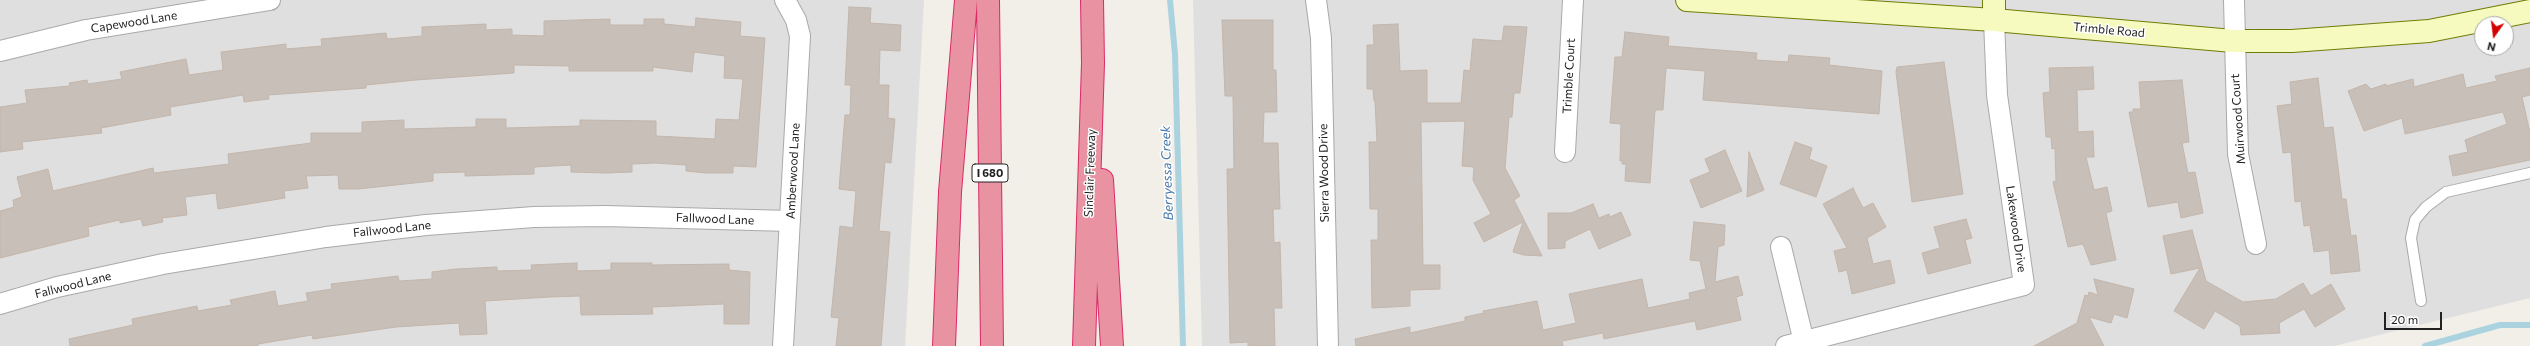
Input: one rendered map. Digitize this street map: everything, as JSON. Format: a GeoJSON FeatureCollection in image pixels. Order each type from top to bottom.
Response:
{"type":"FeatureCollection","features":[{"type":"Feature","properties":{"kind":"highway"},"geometry":{"type":"LineString","coordinates":[[944,346],[950,192],[966,0]]}},
{"type":"Feature","properties":{"kind":"highway","name":"I 680"},"geometry":{"type":"LineString","coordinates":[[988,0],[992,346]]}},
{"type":"Feature","properties":{"kind":"highway","name":"Sinclair Freeway"},"geometry":{"type":"LineString","coordinates":[[1084,346],[1093,63],[1092,0]]}},
{"type":"Feature","properties":{"kind":"highway"},"geometry":{"type":"LineString","coordinates":[[1093,63],[1112,346]]}},
{"type":"Feature","properties":{"kind":"street","name":"Capewood Lane"},"geometry":{"type":"LineString","coordinates":[[0,51],[86,30],[270,0]]}},
{"type":"Feature","properties":{"kind":"street","name":"Amberwood Lane"},"geometry":{"type":"LineString","coordinates":[[783,346],[800,36],[796,20],[785,0]]}},
{"type":"Feature","properties":{"kind":"street","name":"Sierra Wood Drive"},"geometry":{"type":"LineString","coordinates":[[1316,0],[1321,38],[1328,346]]}},
{"type":"Feature","properties":{"kind":"street","name":"Trimble Court"},"geometry":{"type":"LineString","coordinates":[[1565,152],[1573,0]]}},
{"type":"Feature","properties":{"kind":"street","name":"Trimble Road"},"geometry":{"type":"LineString","coordinates":[[1687,0],[1994,10],[2233,41],[2292,41],[2429,30],[2530,11]]}},
{"type":"Feature","properties":{"kind":"street","name":"Muirwood Court"},"geometry":{"type":"LineString","coordinates":[[2234,0],[2233,41],[2238,154],[2256,244]]}},
{"type":"Feature","properties":{"kind":"street","name":"Lakewood Drive"},"geometry":{"type":"LineString","coordinates":[[1795,344],[2024,286],[1997,95],[1994,10]]}},
{"type":"Feature","properties":{"kind":"street","name":"Fallwood Lane"},"geometry":{"type":"LineString","coordinates":[[0,304],[57,287],[163,264],[326,237],[426,225],[534,218],[605,216],[790,221]]}},
{"type":"Feature","properties":{"kind":"street"},"geometry":{"type":"LineString","coordinates":[[1781,247],[1795,344]]}},
{"type":"Feature","properties":{"kind":"lane"},"geometry":{"type":"LineString","coordinates":[[2421,301],[2411,238],[2416,220],[2426,208],[2446,192],[2530,173]]}},
{"type":"Feature","properties":{"kind":"shaded area"},"geometry":{"type":"Polygon","coordinates":[[[0,0],[924,0],[905,346],[0,346],[0,0]]]}},
{"type":"Feature","properties":{"kind":"shaded area"},"geometry":{"type":"Polygon","coordinates":[[[1193,0],[2530,0],[2530,298],[2334,346],[1202,346],[1193,0]]]}},
{"type":"Feature","properties":{"kind":"building"},"geometry":{"type":"Polygon","coordinates":[[[849,7],[871,8],[870,23],[901,25],[900,51],[880,50],[879,85],[889,85],[888,118],[895,119],[891,163],[885,162],[879,231],[890,232],[881,346],[836,346],[839,318],[831,317],[840,226],[853,228],[856,191],[839,189],[845,115],[850,115],[851,85],[845,85],[849,7]]]}},
{"type":"Feature","properties":{"kind":"building"},"geometry":{"type":"Polygon","coordinates":[[[696,18],[741,22],[740,36],[765,38],[756,167],[733,166],[733,173],[706,173],[686,171],[686,165],[655,163],[632,164],[632,172],[606,173],[571,172],[571,165],[534,167],[534,174],[465,176],[465,172],[433,173],[433,181],[358,189],[339,189],[338,175],[306,176],[308,188],[284,191],[285,198],[218,209],[216,193],[185,197],[187,215],[162,218],[163,222],[143,226],[141,219],[120,223],[120,220],[88,227],[89,236],[0,258],[0,211],[14,207],[13,200],[22,197],[17,177],[48,169],[53,191],[153,168],[154,173],[229,164],[228,154],[311,143],[311,133],[362,133],[362,122],[404,120],[404,129],[476,127],[476,119],[506,119],[506,128],[580,126],[580,120],[656,121],[656,136],[715,139],[716,119],[739,120],[743,79],[724,78],[725,56],[694,52],[692,72],[653,67],[653,71],[569,71],[569,66],[514,65],[514,73],[366,85],[366,88],[268,95],[269,99],[244,102],[243,95],[170,107],[171,115],[101,128],[102,133],[22,142],[23,149],[0,152],[0,107],[27,103],[25,90],[70,86],[69,83],[87,80],[88,84],[122,79],[120,72],[186,59],[189,75],[223,70],[221,52],[286,44],[286,49],[322,46],[321,39],[386,33],[387,39],[422,36],[422,27],[486,24],[486,30],[512,29],[512,35],[544,36],[544,21],[610,19],[610,25],[644,25],[644,19],[664,19],[664,24],[695,27],[696,18]]]}},
{"type":"Feature","properties":{"kind":"building"},"geometry":{"type":"Polygon","coordinates":[[[1222,20],[1273,20],[1273,70],[1276,70],[1277,112],[1264,112],[1263,143],[1278,143],[1280,209],[1273,209],[1274,243],[1280,242],[1282,308],[1274,308],[1275,346],[1248,346],[1248,342],[1230,343],[1227,169],[1234,169],[1233,96],[1225,96],[1222,20]]]}},
{"type":"Feature","properties":{"kind":"building"},"geometry":{"type":"Polygon","coordinates":[[[1398,24],[1400,71],[1427,70],[1427,103],[1461,103],[1464,70],[1470,71],[1473,39],[1502,41],[1504,26],[1527,27],[1520,93],[1514,93],[1512,117],[1509,117],[1505,168],[1520,196],[1514,200],[1542,256],[1524,255],[1513,252],[1523,222],[1484,242],[1474,223],[1491,214],[1473,180],[1474,167],[1462,166],[1465,121],[1421,122],[1423,265],[1440,265],[1440,289],[1410,290],[1410,306],[1372,308],[1371,240],[1378,240],[1378,209],[1370,209],[1369,142],[1377,142],[1373,89],[1367,89],[1367,45],[1374,45],[1373,25],[1398,24]]]}},
{"type":"Feature","properties":{"kind":"building"},"geometry":{"type":"Polygon","coordinates":[[[1625,32],[1669,37],[1668,46],[1757,53],[1756,60],[1788,62],[1789,55],[1830,58],[1829,65],[1882,71],[1879,114],[1703,100],[1705,71],[1666,68],[1663,110],[1655,110],[1650,183],[1625,181],[1626,164],[1622,164],[1622,160],[1620,161],[1621,124],[1610,123],[1615,57],[1622,57],[1625,32]]]}},
{"type":"Feature","properties":{"kind":"building"},"geometry":{"type":"Polygon","coordinates":[[[1944,62],[1963,194],[1912,202],[1896,72],[1897,67],[1944,62]]]}},
{"type":"Feature","properties":{"kind":"building"},"geometry":{"type":"Polygon","coordinates":[[[2093,67],[2094,89],[2077,90],[2078,132],[2093,131],[2094,157],[2086,157],[2094,190],[2107,187],[2112,211],[2106,213],[2116,260],[2091,265],[2083,244],[2068,247],[2053,182],[2056,181],[2055,148],[2052,149],[2051,137],[2046,137],[2043,93],[2050,92],[2049,68],[2093,67]]]}},
{"type":"Feature","properties":{"kind":"building"},"geometry":{"type":"Polygon","coordinates":[[[2530,68],[2530,95],[2522,97],[2530,133],[2530,160],[2453,176],[2449,156],[2468,152],[2465,140],[2507,124],[2503,112],[2405,134],[2402,118],[2364,131],[2348,91],[2366,84],[2371,89],[2386,84],[2386,86],[2413,79],[2414,87],[2463,74],[2466,88],[2497,81],[2495,76],[2530,68]]]}},
{"type":"Feature","properties":{"kind":"building"},"geometry":{"type":"Polygon","coordinates":[[[2318,78],[2324,128],[2333,127],[2342,199],[2346,199],[2351,236],[2356,235],[2360,271],[2331,274],[2329,250],[2314,252],[2310,225],[2304,226],[2301,201],[2295,202],[2291,152],[2283,153],[2277,106],[2292,104],[2290,82],[2318,78]]]}},
{"type":"Feature","properties":{"kind":"building"},"geometry":{"type":"Polygon","coordinates":[[[2182,80],[2189,142],[2182,143],[2188,173],[2195,172],[2203,213],[2181,218],[2178,202],[2148,207],[2129,112],[2133,112],[2133,109],[2141,109],[2139,82],[2182,80]]]}},
{"type":"Feature","properties":{"kind":"building"},"geometry":{"type":"Polygon","coordinates":[[[1795,142],[1812,148],[1809,159],[1827,166],[1816,197],[1780,184],[1795,142]]]}},
{"type":"Feature","properties":{"kind":"building"},"geometry":{"type":"Polygon","coordinates":[[[1725,150],[1742,191],[1701,208],[1690,180],[1710,172],[1705,159],[1725,150]]]}},
{"type":"Feature","properties":{"kind":"building"},"geometry":{"type":"Polygon","coordinates":[[[1749,152],[1764,190],[1747,197],[1749,152]]]}},
{"type":"Feature","properties":{"kind":"building"},"geometry":{"type":"Polygon","coordinates":[[[1853,188],[1863,208],[1873,203],[1886,227],[1867,238],[1873,264],[1890,260],[1895,283],[1852,294],[1847,270],[1839,272],[1834,251],[1847,248],[1823,204],[1853,188]]]}},
{"type":"Feature","properties":{"kind":"building"},"geometry":{"type":"Polygon","coordinates":[[[1593,204],[1599,218],[1609,214],[1610,217],[1621,212],[1631,235],[1599,249],[1590,229],[1565,241],[1565,248],[1548,249],[1548,213],[1571,213],[1593,204]]]}},
{"type":"Feature","properties":{"kind":"building"},"geometry":{"type":"Polygon","coordinates":[[[1966,219],[1972,238],[1965,240],[1971,263],[1928,274],[1922,253],[1940,248],[1934,227],[1966,219]]]}},
{"type":"Feature","properties":{"kind":"building"},"geometry":{"type":"Polygon","coordinates":[[[1694,222],[1725,225],[1724,245],[1718,247],[1715,282],[1738,276],[1743,295],[1736,297],[1741,320],[1697,330],[1695,321],[1604,339],[1603,333],[1562,341],[1563,346],[1356,346],[1355,339],[1410,327],[1410,333],[1465,321],[1465,317],[1484,313],[1483,311],[1537,301],[1543,330],[1576,323],[1569,294],[1642,279],[1648,308],[1690,299],[1689,293],[1706,289],[1700,261],[1690,260],[1694,222]]]}},
{"type":"Feature","properties":{"kind":"building"},"geometry":{"type":"Polygon","coordinates":[[[2192,230],[2206,281],[2243,302],[2276,299],[2303,283],[2311,296],[2331,284],[2345,309],[2315,327],[2304,309],[2279,323],[2280,333],[2241,335],[2240,326],[2215,311],[2204,329],[2174,311],[2200,268],[2171,274],[2163,236],[2192,230]]]}},
{"type":"Feature","properties":{"kind":"building"},"geometry":{"type":"Polygon","coordinates":[[[577,263],[577,271],[611,270],[611,263],[652,263],[652,265],[729,264],[729,270],[750,272],[749,324],[724,324],[724,304],[652,307],[653,314],[581,315],[580,296],[549,297],[485,301],[487,334],[460,335],[459,323],[396,327],[313,339],[312,335],[258,344],[258,346],[70,346],[69,339],[133,325],[132,319],[197,306],[198,311],[232,305],[230,300],[275,291],[278,306],[308,301],[306,293],[332,289],[331,284],[398,276],[399,281],[432,279],[432,272],[456,269],[497,267],[497,271],[532,270],[531,265],[577,263]]]}},
{"type":"Feature","properties":{"kind":"building"},"geometry":{"type":"Polygon","coordinates":[[[2094,279],[2134,289],[2127,318],[2114,314],[2111,323],[2089,317],[2104,346],[2034,346],[2077,323],[2085,295],[2088,296],[2089,292],[2098,295],[2094,279]]]}},
{"type":"Feature","properties":{"kind":"waterway","name":"Berryessa Creek"},"geometry":{"type":"LineString","coordinates":[[1170,0],[1175,54],[1183,346]]}},
{"type":"Feature","properties":{"kind":"waterway","name":"Berryessa Creek"},"geometry":{"type":"LineString","coordinates":[[2425,346],[2500,325],[2530,325]]}}]}
